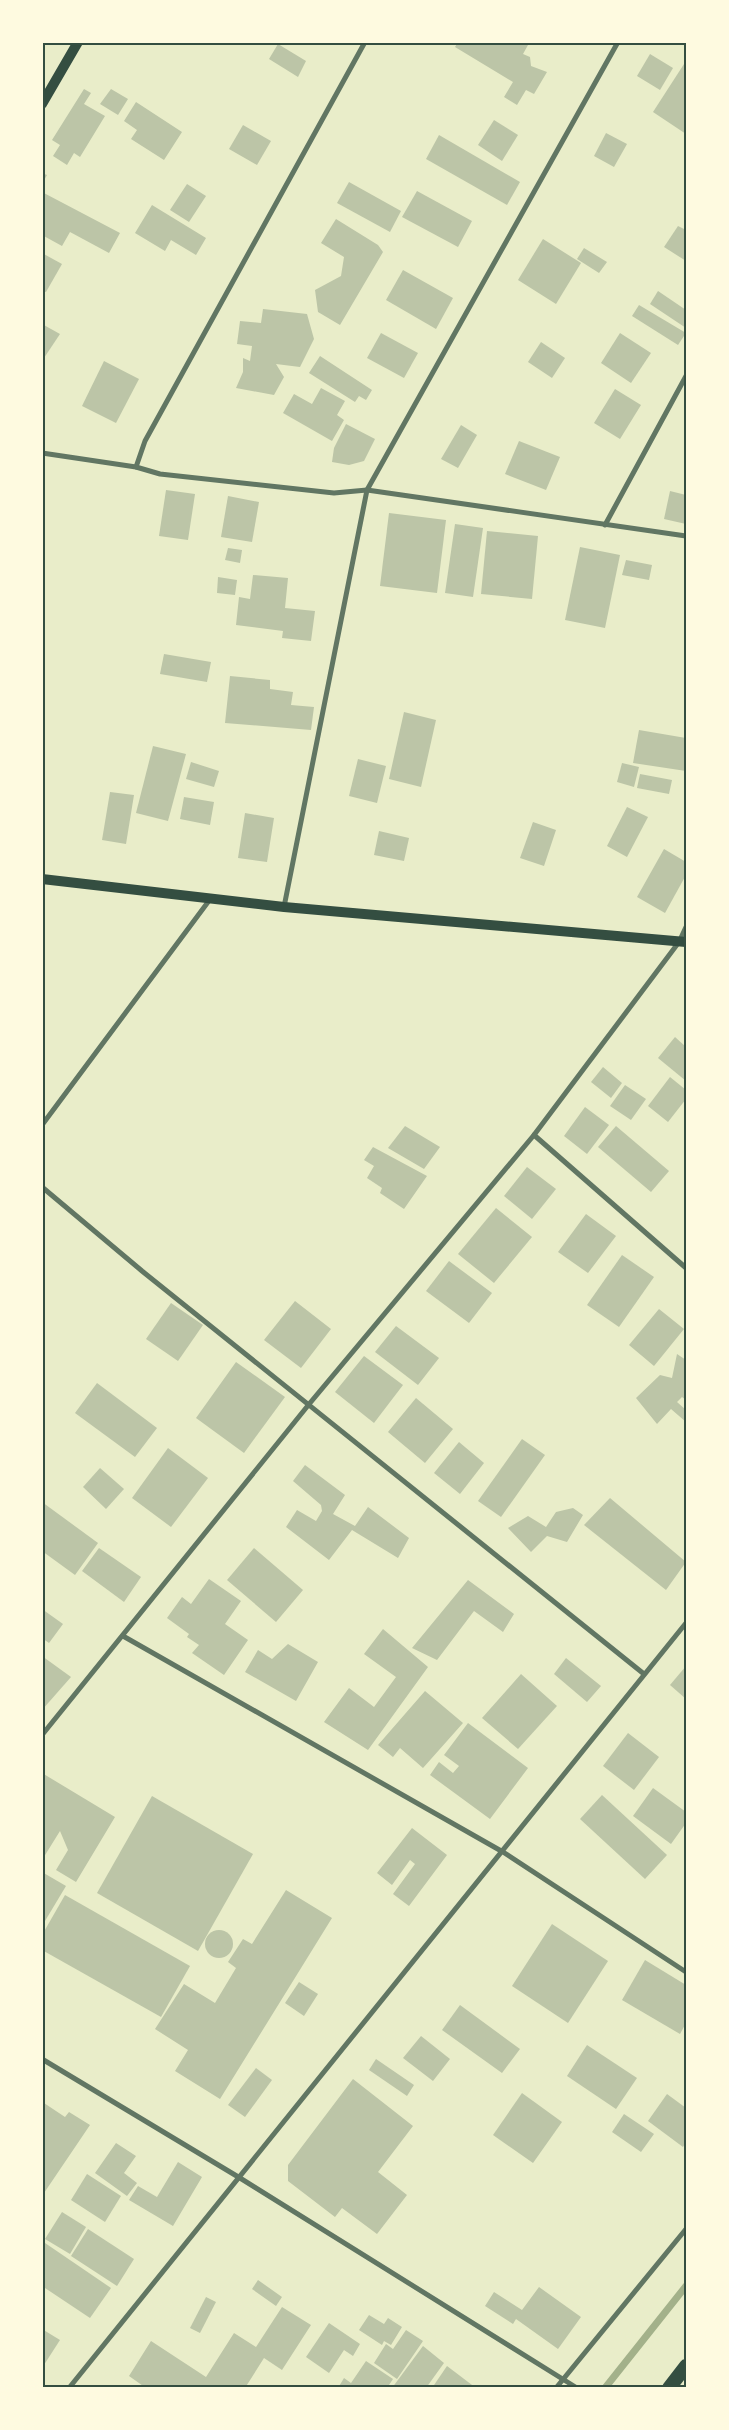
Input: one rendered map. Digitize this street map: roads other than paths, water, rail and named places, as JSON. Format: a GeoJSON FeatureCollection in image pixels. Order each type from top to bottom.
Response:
{"type":"FeatureCollection","features":[{"type":"Feature","properties":{"kind":"highway"},"geometry":{"type":"LineString","coordinates":[[669,2388],[686,2366]]}},
{"type":"Feature","properties":{"kind":"main road"},"geometry":{"type":"LineString","coordinates":[[42,104],[78,42]]}},
{"type":"Feature","properties":{"kind":"main road"},"geometry":{"type":"LineString","coordinates":[[42,879],[284,907],[683,942]]}},
{"type":"Feature","properties":{"kind":"street"},"geometry":{"type":"LineString","coordinates":[[136,467],[145,441],[365,42]]}},
{"type":"Feature","properties":{"kind":"street"},"geometry":{"type":"LineString","coordinates":[[284,907],[367,490],[618,42]]}},
{"type":"Feature","properties":{"kind":"street"},"geometry":{"type":"LineString","coordinates":[[604,525],[686,376]]}},
{"type":"Feature","properties":{"kind":"street"},"geometry":{"type":"LineString","coordinates":[[42,453],[136,467],[160,474],[334,493],[367,490],[686,536]]}},
{"type":"Feature","properties":{"kind":"street"},"geometry":{"type":"LineString","coordinates":[[42,1125],[211,898]]}},
{"type":"Feature","properties":{"kind":"street"},"geometry":{"type":"LineString","coordinates":[[42,1736],[310,1403],[534,1135],[683,942],[686,927]]}},
{"type":"Feature","properties":{"kind":"street"},"geometry":{"type":"LineString","coordinates":[[534,1135],[686,1268]]}},
{"type":"Feature","properties":{"kind":"street"},"geometry":{"type":"LineString","coordinates":[[42,1186],[142,1271],[310,1403],[644,1674]]}},
{"type":"Feature","properties":{"kind":"street"},"geometry":{"type":"LineString","coordinates":[[69,2388],[686,1623]]}},
{"type":"Feature","properties":{"kind":"street"},"geometry":{"type":"LineString","coordinates":[[122,1636],[503,1852],[686,1972]]}},
{"type":"Feature","properties":{"kind":"street"},"geometry":{"type":"LineString","coordinates":[[42,2059],[240,2178],[577,2388]]}},
{"type":"Feature","properties":{"kind":"street"},"geometry":{"type":"LineString","coordinates":[[556,2388],[686,2229]]}},
{"type":"Feature","properties":{"kind":"waterway"},"geometry":{"type":"LineString","coordinates":[[605,2388],[686,2286]]}}]}
